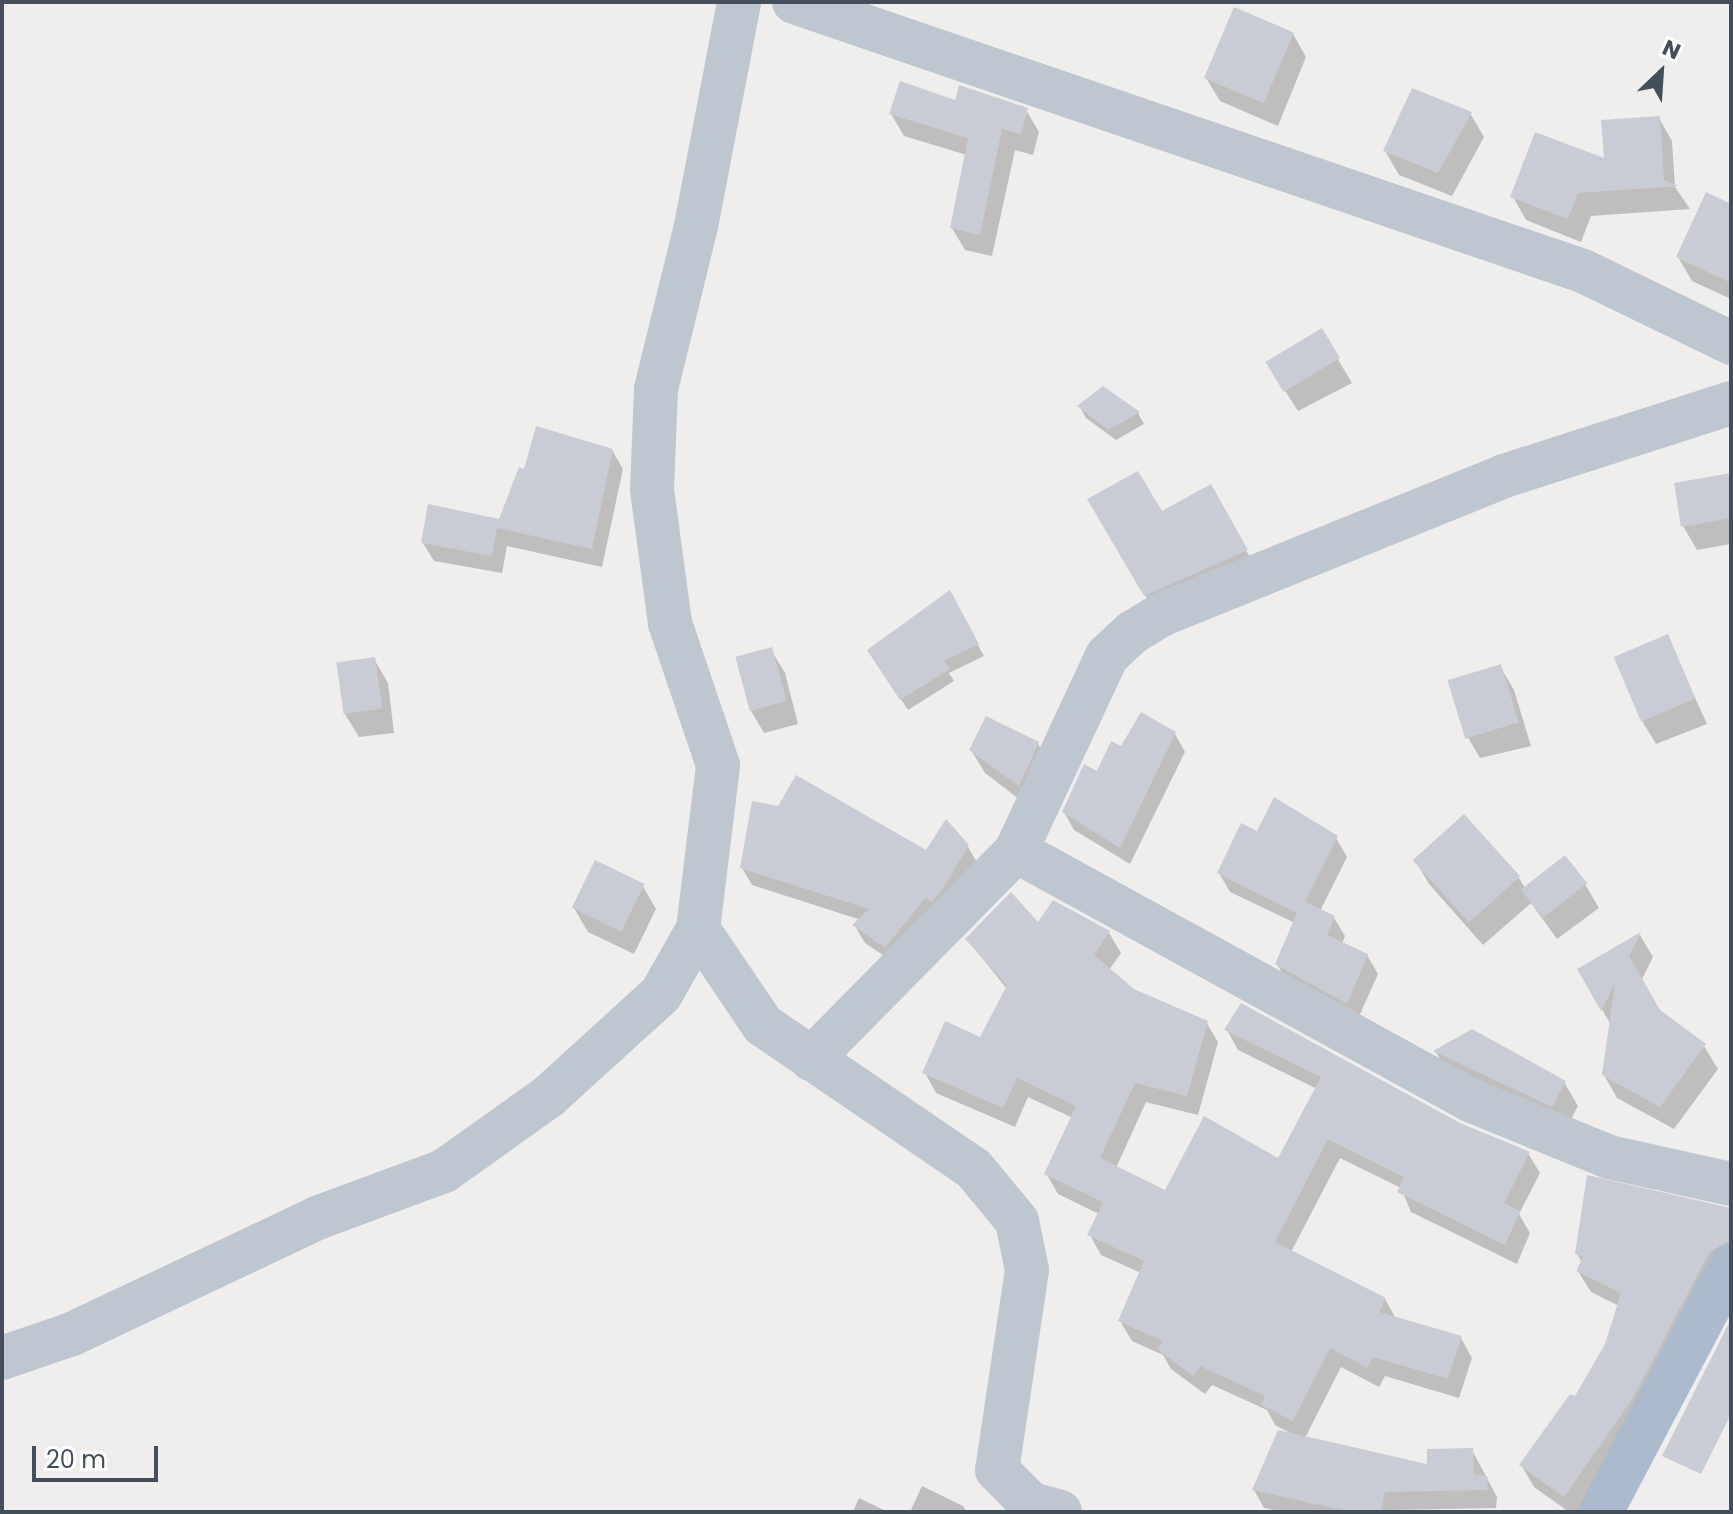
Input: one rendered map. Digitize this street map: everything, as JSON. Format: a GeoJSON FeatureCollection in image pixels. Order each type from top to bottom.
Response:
{"type":"FeatureCollection","features":[{"type":"Feature","properties":{"kind":"main road"},"geometry":{"type":"LineString","coordinates":[[1601,1512],[1731,1265]]}},
{"type":"Feature","properties":{"kind":"street"},"geometry":{"type":"LineString","coordinates":[[2,1358],[72,1334],[317,1218],[444,1171],[549,1096],[661,994],[698,929],[718,765],[670,623],[652,489],[656,389],[696,226],[739,2]]}},
{"type":"Feature","properties":{"kind":"street"},"geometry":{"type":"LineString","coordinates":[[794,2],[1583,271],[1731,343]]}},
{"type":"Feature","properties":{"kind":"street"},"geometry":{"type":"LineString","coordinates":[[811,1059],[1016,851],[1107,656],[1133,632],[1163,614],[1504,476],[1731,403]]}},
{"type":"Feature","properties":{"kind":"street"},"geometry":{"type":"LineString","coordinates":[[1016,851],[1472,1101],[1609,1157],[1731,1184]]}},
{"type":"Feature","properties":{"kind":"street"},"geometry":{"type":"LineString","coordinates":[[698,929],[763,1025],[974,1169],[1017,1221],[1027,1270],[997,1470],[1031,1504],[1060,1512]]}},
{"type":"Feature","properties":{"kind":"building"},"geometry":{"type":"Polygon","coordinates":[[[1234,7],[1294,32],[1264,103],[1204,78],[1234,7]]]}},
{"type":"Feature","properties":{"kind":"building"},"geometry":{"type":"Polygon","coordinates":[[[900,81],[955,100],[959,85],[1028,108],[1021,134],[1002,129],[980,235],[950,228],[968,138],[889,114],[900,81]]]}},
{"type":"Feature","properties":{"kind":"building"},"geometry":{"type":"Polygon","coordinates":[[[1412,88],[1472,112],[1438,173],[1383,151],[1412,88]]]}},
{"type":"Feature","properties":{"kind":"building"},"geometry":{"type":"Polygon","coordinates":[[[1660,116],[1664,180],[1679,186],[1578,193],[1568,219],[1510,197],[1535,132],[1604,158],[1601,120],[1660,116]]]}},
{"type":"Feature","properties":{"kind":"building"},"geometry":{"type":"Polygon","coordinates":[[[1706,192],[1731,204],[1731,283],[1676,257],[1706,192]]]}},
{"type":"Feature","properties":{"kind":"building"},"geometry":{"type":"Polygon","coordinates":[[[1322,328],[1340,358],[1283,392],[1265,362],[1322,328]]]}},
{"type":"Feature","properties":{"kind":"building"},"geometry":{"type":"Polygon","coordinates":[[[1103,386],[1140,412],[1108,430],[1077,406],[1103,386]]]}},
{"type":"Feature","properties":{"kind":"building"},"geometry":{"type":"Polygon","coordinates":[[[536,426],[613,449],[592,549],[497,528],[492,556],[421,543],[428,504],[499,519],[519,467],[524,469],[536,426]]]}},
{"type":"Feature","properties":{"kind":"building"},"geometry":{"type":"Polygon","coordinates":[[[1138,471],[1162,511],[1211,484],[1248,550],[1144,596],[1087,499],[1138,471]]]}},
{"type":"Feature","properties":{"kind":"building"},"geometry":{"type":"Polygon","coordinates":[[[1731,473],[1731,518],[1681,527],[1674,483],[1731,473]]]}},
{"type":"Feature","properties":{"kind":"building"},"geometry":{"type":"Polygon","coordinates":[[[950,590],[979,644],[944,661],[950,669],[900,700],[867,650],[950,590]]]}},
{"type":"Feature","properties":{"kind":"building"},"geometry":{"type":"Polygon","coordinates":[[[1668,634],[1695,698],[1641,721],[1614,657],[1668,634]]]}},
{"type":"Feature","properties":{"kind":"building"},"geometry":{"type":"Polygon","coordinates":[[[772,647],[786,701],[750,711],[735,657],[772,647]]]}},
{"type":"Feature","properties":{"kind":"building"},"geometry":{"type":"Polygon","coordinates":[[[375,657],[382,708],[344,714],[336,662],[375,657]]]}},
{"type":"Feature","properties":{"kind":"building"},"geometry":{"type":"Polygon","coordinates":[[[1501,664],[1519,722],[1465,739],[1447,680],[1501,664]]]}},
{"type":"Feature","properties":{"kind":"building"},"geometry":{"type":"Polygon","coordinates":[[[1141,712],[1176,732],[1120,848],[1062,812],[1084,764],[1097,771],[1111,741],[1121,746],[1141,712]]]}},
{"type":"Feature","properties":{"kind":"building"},"geometry":{"type":"Polygon","coordinates":[[[986,716],[1039,742],[1019,786],[969,750],[986,716]]]}},
{"type":"Feature","properties":{"kind":"building"},"geometry":{"type":"Polygon","coordinates":[[[796,775],[926,850],[946,819],[969,845],[942,890],[931,902],[926,897],[885,948],[852,925],[869,909],[740,868],[752,801],[778,806],[796,775]]]}},
{"type":"Feature","properties":{"kind":"building"},"geometry":{"type":"Polygon","coordinates":[[[1274,797],[1338,836],[1305,902],[1335,916],[1327,935],[1368,954],[1347,1004],[1275,964],[1297,913],[1217,873],[1241,823],[1257,831],[1274,797]]]}},
{"type":"Feature","properties":{"kind":"building"},"geometry":{"type":"Polygon","coordinates":[[[1464,814],[1520,876],[1469,923],[1413,860],[1464,814]]]}},
{"type":"Feature","properties":{"kind":"building"},"geometry":{"type":"Polygon","coordinates":[[[1565,855],[1587,883],[1543,918],[1521,889],[1565,855]]]}},
{"type":"Feature","properties":{"kind":"building"},"geometry":{"type":"Polygon","coordinates":[[[595,860],[644,884],[621,932],[572,908],[595,860]]]}},
{"type":"Feature","properties":{"kind":"building"},"geometry":{"type":"Polygon","coordinates":[[[1011,892],[1038,922],[1053,900],[1110,931],[1094,955],[1134,989],[1208,1021],[1187,1096],[1135,1083],[1100,1158],[1165,1190],[1204,1116],[1278,1158],[1321,1077],[1224,1030],[1241,1003],[1460,1123],[1530,1152],[1504,1203],[1520,1211],[1505,1245],[1397,1192],[1404,1177],[1328,1139],[1275,1242],[1386,1298],[1379,1312],[1462,1336],[1448,1379],[1373,1357],[1367,1368],[1330,1348],[1293,1421],[1261,1405],[1265,1396],[1200,1366],[1193,1376],[1157,1349],[1163,1341],[1118,1321],[1144,1261],[1087,1235],[1103,1202],[1044,1174],[1076,1106],[1017,1078],[1003,1108],[922,1073],[945,1021],[980,1037],[1007,985],[965,939],[1011,892]]]}},
{"type":"Feature","properties":{"kind":"building"},"geometry":{"type":"Polygon","coordinates":[[[1641,932],[1629,956],[1660,1010],[1706,1044],[1660,1107],[1602,1075],[1615,983],[1601,1011],[1577,969],[1641,932]]]}},
{"type":"Feature","properties":{"kind":"building"},"geometry":{"type":"Polygon","coordinates":[[[1472,1029],[1566,1081],[1552,1107],[1433,1051],[1472,1029]]]}},
{"type":"Feature","properties":{"kind":"building"},"geometry":{"type":"Polygon","coordinates":[[[1587,1175],[1731,1208],[1731,1240],[1709,1253],[1633,1398],[1564,1497],[1519,1465],[1570,1394],[1575,1396],[1605,1344],[1621,1293],[1576,1271],[1583,1257],[1575,1254],[1587,1175]]]}},
{"type":"Feature","properties":{"kind":"building"},"geometry":{"type":"Polygon","coordinates":[[[1731,1319],[1731,1414],[1701,1474],[1662,1456],[1731,1319]]]}},
{"type":"Feature","properties":{"kind":"building"},"geometry":{"type":"Polygon","coordinates":[[[1278,1430],[1427,1464],[1427,1449],[1473,1448],[1474,1474],[1488,1477],[1487,1490],[1385,1492],[1381,1512],[1352,1512],[1252,1490],[1278,1430]]]}}]}
